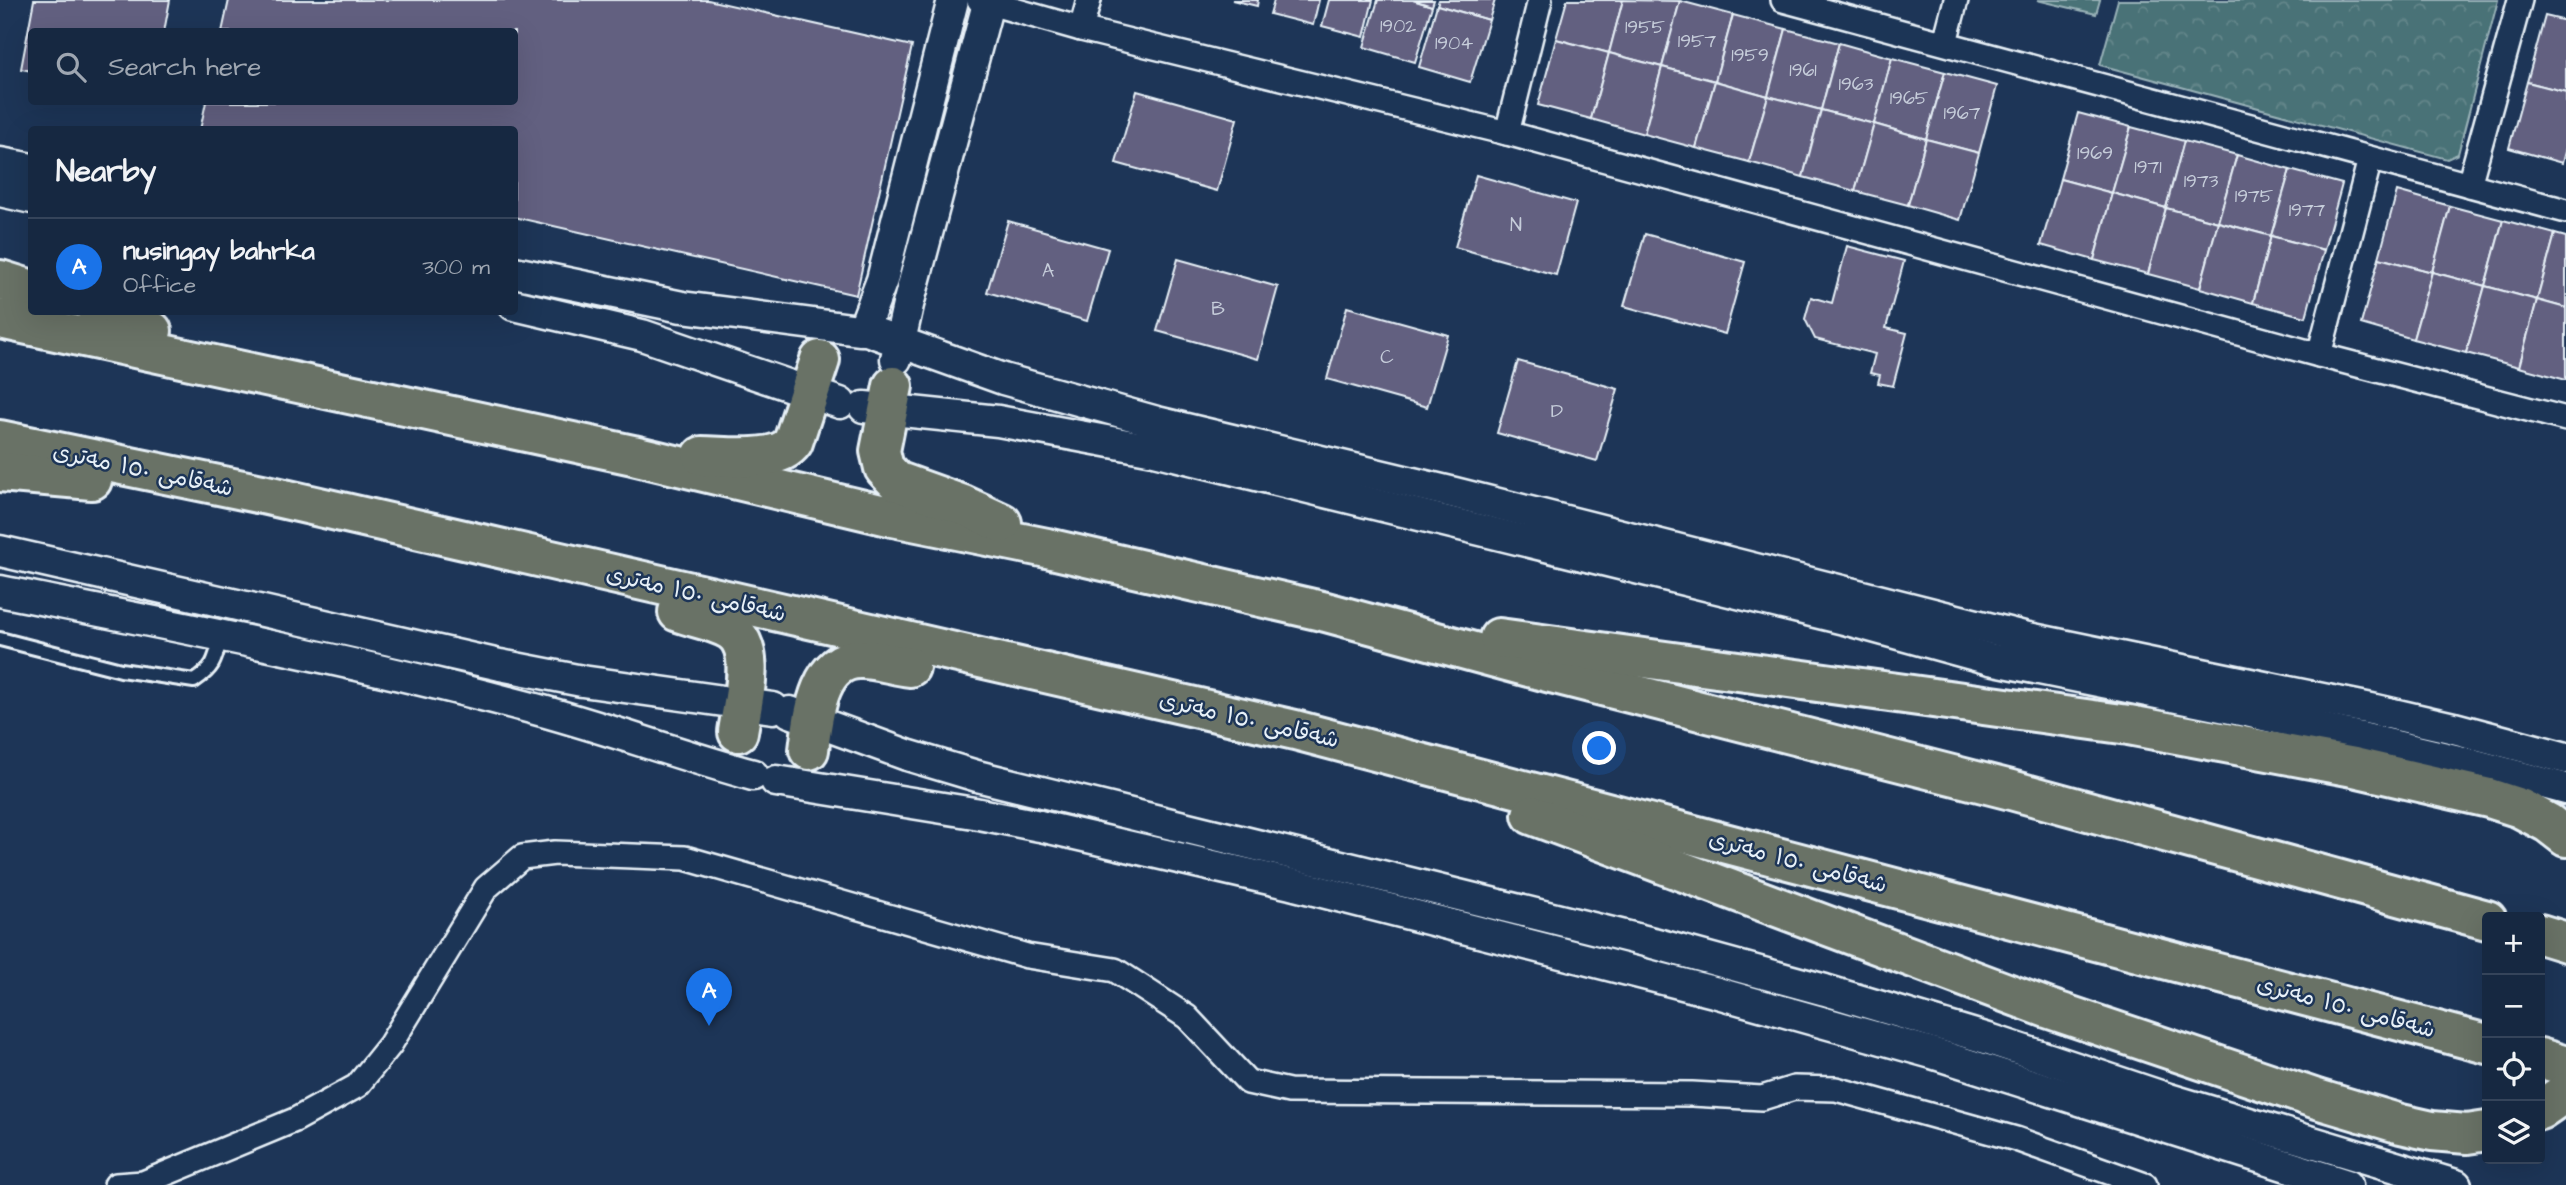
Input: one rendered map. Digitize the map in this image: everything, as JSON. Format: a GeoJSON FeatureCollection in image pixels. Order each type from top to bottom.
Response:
{"type":"FeatureCollection","features":[{"type":"Feature","properties":{"kind":"highway"},"geometry":{"type":"LineString","coordinates":[[0,280],[28,289]]}},
{"type":"Feature","properties":{"kind":"highway"},"geometry":{"type":"LineString","coordinates":[[105,315],[285,381]]}},
{"type":"Feature","properties":{"kind":"highway"},"geometry":{"type":"LineString","coordinates":[[0,319],[633,455],[893,517],[1046,548],[1326,612],[1551,673],[2011,790],[2482,919]]}},
{"type":"Feature","properties":{"kind":"highway"},"geometry":{"type":"LineString","coordinates":[[633,455],[773,456],[790,448],[860,379],[881,460],[884,468],[896,481],[982,513],[1046,548]]}},
{"type":"Feature","properties":{"kind":"highway","name":"شەقامی ١٥٠ مەتری"},"geometry":{"type":"LineString","coordinates":[[0,440],[267,495],[1295,730],[2482,1043]]}},
{"type":"Feature","properties":{"kind":"highway"},"geometry":{"type":"LineString","coordinates":[[0,472],[267,495]]}},
{"type":"Feature","properties":{"kind":"highway"},"geometry":{"type":"LineString","coordinates":[[577,567],[634,596],[732,631],[743,645],[778,721],[839,665],[854,659],[954,670],[1016,667]]}},
{"type":"Feature","properties":{"kind":"highway"},"geometry":{"type":"LineString","coordinates":[[1326,612],[1737,672],[2129,725],[2354,767],[2489,798],[2519,808],[2566,836]]}},
{"type":"Feature","properties":{"kind":"highway"},"geometry":{"type":"LineString","coordinates":[[1295,730],[1662,862],[1815,923],[2047,1007],[2317,1099],[2401,1124],[2455,1133],[2482,1131]]}},
{"type":"Feature","properties":{"kind":"highway"},"geometry":{"type":"LineString","coordinates":[[2545,936],[2566,942]]}},
{"type":"Feature","properties":{"kind":"highway"},"geometry":{"type":"LineString","coordinates":[[2545,1060],[2566,1066]]}},
{"type":"Feature","properties":{"kind":"highway"},"geometry":{"type":"LineString","coordinates":[[2545,1107],[2566,1092]]}},
{"type":"Feature","properties":{"kind":"street"},"geometry":{"type":"LineString","coordinates":[[860,379],[882,280],[953,0]]}},
{"type":"Feature","properties":{"kind":"street"},"geometry":{"type":"LineString","coordinates":[[1081,29],[1089,0]]}},
{"type":"Feature","properties":{"kind":"street"},"geometry":{"type":"LineString","coordinates":[[1507,133],[1540,0]]}},
{"type":"Feature","properties":{"kind":"street"},"geometry":{"type":"LineString","coordinates":[[1783,0],[2566,211]]}},
{"type":"Feature","properties":{"kind":"street"},"geometry":{"type":"LineString","coordinates":[[1945,42],[1956,0]]}},
{"type":"Feature","properties":{"kind":"street"},"geometry":{"type":"LineString","coordinates":[[2469,185],[2520,0]]}},
{"type":"Feature","properties":{"kind":"street"},"geometry":{"type":"LineString","coordinates":[[860,379],[985,1],[1081,29],[1507,133],[2319,355],[2566,419]]}},
{"type":"Feature","properties":{"kind":"street"},"geometry":{"type":"LineString","coordinates":[[2319,355],[2370,159]]}},
{"type":"Feature","properties":{"kind":"street"},"geometry":{"type":"LineString","coordinates":[[0,163],[28,168]]}},
{"type":"Feature","properties":{"kind":"street"},"geometry":{"type":"LineString","coordinates":[[0,191],[28,197]]}},
{"type":"Feature","properties":{"kind":"street"},"geometry":{"type":"LineString","coordinates":[[518,273],[681,307],[860,379],[998,421],[1154,450],[1848,620],[1990,659],[2246,711],[2566,789]]}},
{"type":"Feature","properties":{"kind":"street"},"geometry":{"type":"LineString","coordinates":[[518,306],[642,335],[860,379],[1003,379],[1157,422],[1455,493],[2028,638],[2454,727],[2566,758]]}},
{"type":"Feature","properties":{"kind":"street"},"geometry":{"type":"LineString","coordinates":[[0,551],[514,667],[778,721],[977,776],[1640,940],[1825,990],[1992,1040],[2169,1099],[2456,1185]]}},
{"type":"Feature","properties":{"kind":"street"},"geometry":{"type":"LineString","coordinates":[[0,591],[221,636],[533,708],[764,778],[1053,828],[1513,940],[1714,992],[1932,1053],[2347,1185]]}},
{"type":"Feature","properties":{"kind":"street"},"geometry":{"type":"LineString","coordinates":[[778,721],[805,762],[788,778],[764,778],[744,767],[738,757],[736,744],[778,721]]}},
{"type":"Feature","properties":{"kind":"street"},"geometry":{"type":"LineString","coordinates":[[116,1185],[143,1183],[156,1178],[295,1120],[357,1086],[390,1045],[486,888],[522,857],[555,853],[685,858],[1027,956],[1115,970],[1187,1017],[1248,1082],[1289,1091],[1692,1094],[1762,1098],[1794,1088],[1836,1089],[2016,1139],[2145,1185]]}},
{"type":"Feature","properties":{"kind":"lane"},"geometry":{"type":"LineString","coordinates":[[0,639],[121,670],[194,681],[209,670],[221,636]]}},
{"type":"Feature","properties":{"kind":"green space"},"geometry":{"type":"Polygon","coordinates":[[[2037,0],[2100,0],[2096,14],[2037,0]]]}},
{"type":"Feature","properties":{"kind":"green space"},"geometry":{"type":"Polygon","coordinates":[[[2118,0],[2498,0],[2458,154],[2447,159],[2100,65],[2118,0]]]}},
{"type":"Feature","properties":{"kind":"building"},"geometry":{"type":"Polygon","coordinates":[[[34,0],[170,0],[165,28],[29,28],[34,0]]]}},
{"type":"Feature","properties":{"kind":"building"},"geometry":{"type":"Polygon","coordinates":[[[229,0],[708,0],[912,46],[856,295],[518,218],[518,126],[201,126],[205,105],[518,105],[518,28],[223,28],[229,0]]]}},
{"type":"Feature","properties":{"kind":"building"},"geometry":{"type":"Polygon","coordinates":[[[1232,0],[1258,0],[1257,6],[1232,0]]]}},
{"type":"Feature","properties":{"kind":"building"},"geometry":{"type":"Polygon","coordinates":[[[1274,0],[1319,0],[1313,25],[1270,14],[1274,0]]]}},
{"type":"Feature","properties":{"kind":"building"},"geometry":{"type":"Polygon","coordinates":[[[1329,0],[1373,0],[1364,37],[1322,26],[1329,0]]]}},
{"type":"Feature","properties":{"kind":"building"},"geometry":{"type":"Polygon","coordinates":[[[1378,0],[1413,0],[1432,6],[1415,62],[1364,47],[1378,0]]]}},
{"type":"Feature","properties":{"kind":"building"},"geometry":{"type":"Polygon","coordinates":[[[1413,0],[1434,0],[1432,6],[1413,0]]]}},
{"type":"Feature","properties":{"kind":"building"},"geometry":{"type":"Polygon","coordinates":[[[1439,0],[1495,0],[1489,20],[1437,5],[1439,0]]]}},
{"type":"Feature","properties":{"kind":"building"},"geometry":{"type":"Polygon","coordinates":[[[1567,0],[1623,0],[1609,53],[1556,39],[1567,0]]]}},
{"type":"Feature","properties":{"kind":"building"},"geometry":{"type":"Polygon","coordinates":[[[1623,0],[1680,1],[1662,67],[1609,53],[1623,0]]]}},
{"type":"Feature","properties":{"kind":"building"},"geometry":{"type":"Polygon","coordinates":[[[1680,1],[1733,15],[1715,81],[1662,67],[1680,1]]]}},
{"type":"Feature","properties":{"kind":"building"},"geometry":{"type":"Polygon","coordinates":[[[1437,5],[1489,20],[1470,82],[1419,67],[1437,5]]]}},
{"type":"Feature","properties":{"kind":"building"},"geometry":{"type":"Polygon","coordinates":[[[1733,15],[1786,29],[1768,96],[1715,81],[1733,15]]]}},
{"type":"Feature","properties":{"kind":"building"},"geometry":{"type":"Polygon","coordinates":[[[2545,16],[2566,21],[2566,92],[2527,82],[2545,16]]]}},
{"type":"Feature","properties":{"kind":"building"},"geometry":{"type":"Polygon","coordinates":[[[1786,29],[1839,43],[1821,110],[1768,96],[1786,29]]]}},
{"type":"Feature","properties":{"kind":"building"},"geometry":{"type":"Polygon","coordinates":[[[28,32],[28,70],[21,69],[28,32]]]}},
{"type":"Feature","properties":{"kind":"building"},"geometry":{"type":"Polygon","coordinates":[[[1556,39],[1609,53],[1591,119],[1538,105],[1556,39]]]}},
{"type":"Feature","properties":{"kind":"building"},"geometry":{"type":"Polygon","coordinates":[[[1839,43],[1892,58],[1874,124],[1821,110],[1839,43]]]}},
{"type":"Feature","properties":{"kind":"building"},"geometry":{"type":"Polygon","coordinates":[[[1609,53],[1662,67],[1644,134],[1591,119],[1609,53]]]}},
{"type":"Feature","properties":{"kind":"building"},"geometry":{"type":"Polygon","coordinates":[[[1892,58],[1945,72],[1926,139],[1874,124],[1892,58]]]}},
{"type":"Feature","properties":{"kind":"building"},"geometry":{"type":"Polygon","coordinates":[[[1662,67],[1715,81],[1696,148],[1644,134],[1662,67]]]}},
{"type":"Feature","properties":{"kind":"building"},"geometry":{"type":"Polygon","coordinates":[[[1945,72],[1997,86],[1979,153],[1926,139],[1945,72]]]}},
{"type":"Feature","properties":{"kind":"building"},"geometry":{"type":"Polygon","coordinates":[[[1715,81],[1768,96],[1749,162],[1696,148],[1715,81]]]}},
{"type":"Feature","properties":{"kind":"building"},"geometry":{"type":"Polygon","coordinates":[[[2527,82],[2566,92],[2566,148],[2562,163],[2509,148],[2527,82]]]}},
{"type":"Feature","properties":{"kind":"building"},"geometry":{"type":"Polygon","coordinates":[[[1137,91],[1237,119],[1217,191],[1116,163],[1137,91]]]}},
{"type":"Feature","properties":{"kind":"building"},"geometry":{"type":"Polygon","coordinates":[[[1768,96],[1821,110],[1803,177],[1749,162],[1768,96]]]}},
{"type":"Feature","properties":{"kind":"building"},"geometry":{"type":"Polygon","coordinates":[[[1821,110],[1874,124],[1855,191],[1803,177],[1821,110]]]}},
{"type":"Feature","properties":{"kind":"building"},"geometry":{"type":"Polygon","coordinates":[[[2078,113],[2131,127],[2112,193],[2060,179],[2078,113]]]}},
{"type":"Feature","properties":{"kind":"building"},"geometry":{"type":"Polygon","coordinates":[[[1874,124],[1926,139],[1908,205],[1855,191],[1874,124]]]}},
{"type":"Feature","properties":{"kind":"building"},"geometry":{"type":"Polygon","coordinates":[[[2131,127],[2184,141],[2166,208],[2112,193],[2131,127]]]}},
{"type":"Feature","properties":{"kind":"building"},"geometry":{"type":"Polygon","coordinates":[[[1926,139],[1979,153],[1960,220],[1908,205],[1926,139]]]}},
{"type":"Feature","properties":{"kind":"building"},"geometry":{"type":"Polygon","coordinates":[[[2184,141],[2237,155],[2218,222],[2166,208],[2184,141]]]}},
{"type":"Feature","properties":{"kind":"building"},"geometry":{"type":"Polygon","coordinates":[[[2237,155],[2290,170],[2271,236],[2218,222],[2237,155]]]}},
{"type":"Feature","properties":{"kind":"building"},"geometry":{"type":"Polygon","coordinates":[[[2290,170],[2342,184],[2324,250],[2271,236],[2290,170]]]}},
{"type":"Feature","properties":{"kind":"building"},"geometry":{"type":"Polygon","coordinates":[[[1476,175],[1576,203],[1556,275],[1455,247],[1476,175]]]}},
{"type":"Feature","properties":{"kind":"building"},"geometry":{"type":"Polygon","coordinates":[[[2060,179],[2112,193],[2094,260],[2041,245],[2060,179]]]}},
{"type":"Feature","properties":{"kind":"building"},"geometry":{"type":"Polygon","coordinates":[[[2397,191],[2450,206],[2432,272],[2379,258],[2397,191]]]}},
{"type":"Feature","properties":{"kind":"building"},"geometry":{"type":"Polygon","coordinates":[[[2112,193],[2166,208],[2148,274],[2094,260],[2112,193]]]}},
{"type":"Feature","properties":{"kind":"building"},"geometry":{"type":"Polygon","coordinates":[[[2450,206],[2503,220],[2485,286],[2432,272],[2450,206]]]}},
{"type":"Feature","properties":{"kind":"building"},"geometry":{"type":"Polygon","coordinates":[[[2166,208],[2218,222],[2200,288],[2148,274],[2166,208]]]}},
{"type":"Feature","properties":{"kind":"building"},"geometry":{"type":"Polygon","coordinates":[[[2503,220],[2555,234],[2537,300],[2485,286],[2503,220]]]}},
{"type":"Feature","properties":{"kind":"building"},"geometry":{"type":"Polygon","coordinates":[[[1008,221],[1108,249],[1087,321],[987,292],[1008,221]]]}},
{"type":"Feature","properties":{"kind":"building"},"geometry":{"type":"Polygon","coordinates":[[[2218,222],[2271,236],[2253,303],[2200,288],[2218,222]]]}},
{"type":"Feature","properties":{"kind":"building"},"geometry":{"type":"Polygon","coordinates":[[[1645,234],[1745,262],[1725,334],[1624,306],[1645,234]]]}},
{"type":"Feature","properties":{"kind":"building"},"geometry":{"type":"Polygon","coordinates":[[[2555,234],[2566,237],[2566,308],[2537,300],[2555,234]]]}},
{"type":"Feature","properties":{"kind":"building"},"geometry":{"type":"Polygon","coordinates":[[[2271,236],[2324,250],[2306,317],[2253,303],[2271,236]]]}},
{"type":"Feature","properties":{"kind":"building"},"geometry":{"type":"Polygon","coordinates":[[[1847,246],[1904,261],[1886,328],[1907,333],[1893,386],[1878,383],[1880,375],[1870,373],[1875,354],[1815,339],[1805,319],[1811,297],[1832,303],[1847,246]]]}},
{"type":"Feature","properties":{"kind":"building"},"geometry":{"type":"Polygon","coordinates":[[[2379,258],[2432,272],[2413,339],[2361,324],[2379,258]]]}},
{"type":"Feature","properties":{"kind":"building"},"geometry":{"type":"Polygon","coordinates":[[[1178,259],[1278,287],[1258,359],[1157,331],[1178,259]]]}},
{"type":"Feature","properties":{"kind":"building"},"geometry":{"type":"Polygon","coordinates":[[[2432,272],[2485,286],[2466,353],[2413,339],[2432,272]]]}},
{"type":"Feature","properties":{"kind":"building"},"geometry":{"type":"Polygon","coordinates":[[[2485,286],[2537,300],[2519,367],[2466,353],[2485,286]]]}},
{"type":"Feature","properties":{"kind":"building"},"geometry":{"type":"Polygon","coordinates":[[[2537,300],[2566,308],[2566,380],[2519,367],[2537,300]]]}},
{"type":"Feature","properties":{"kind":"building"},"geometry":{"type":"Polygon","coordinates":[[[1347,307],[1448,335],[1427,407],[1327,379],[1347,307]]]}},
{"type":"Feature","properties":{"kind":"building"},"geometry":{"type":"Polygon","coordinates":[[[1518,361],[1618,389],[1597,461],[1497,433],[1518,361]]]}},
{"type":"Feature","properties":{"kind":"place","name":"nusingay bahrka"},"geometry":{"type":"Point","coordinates":[709,1026]}}]}
